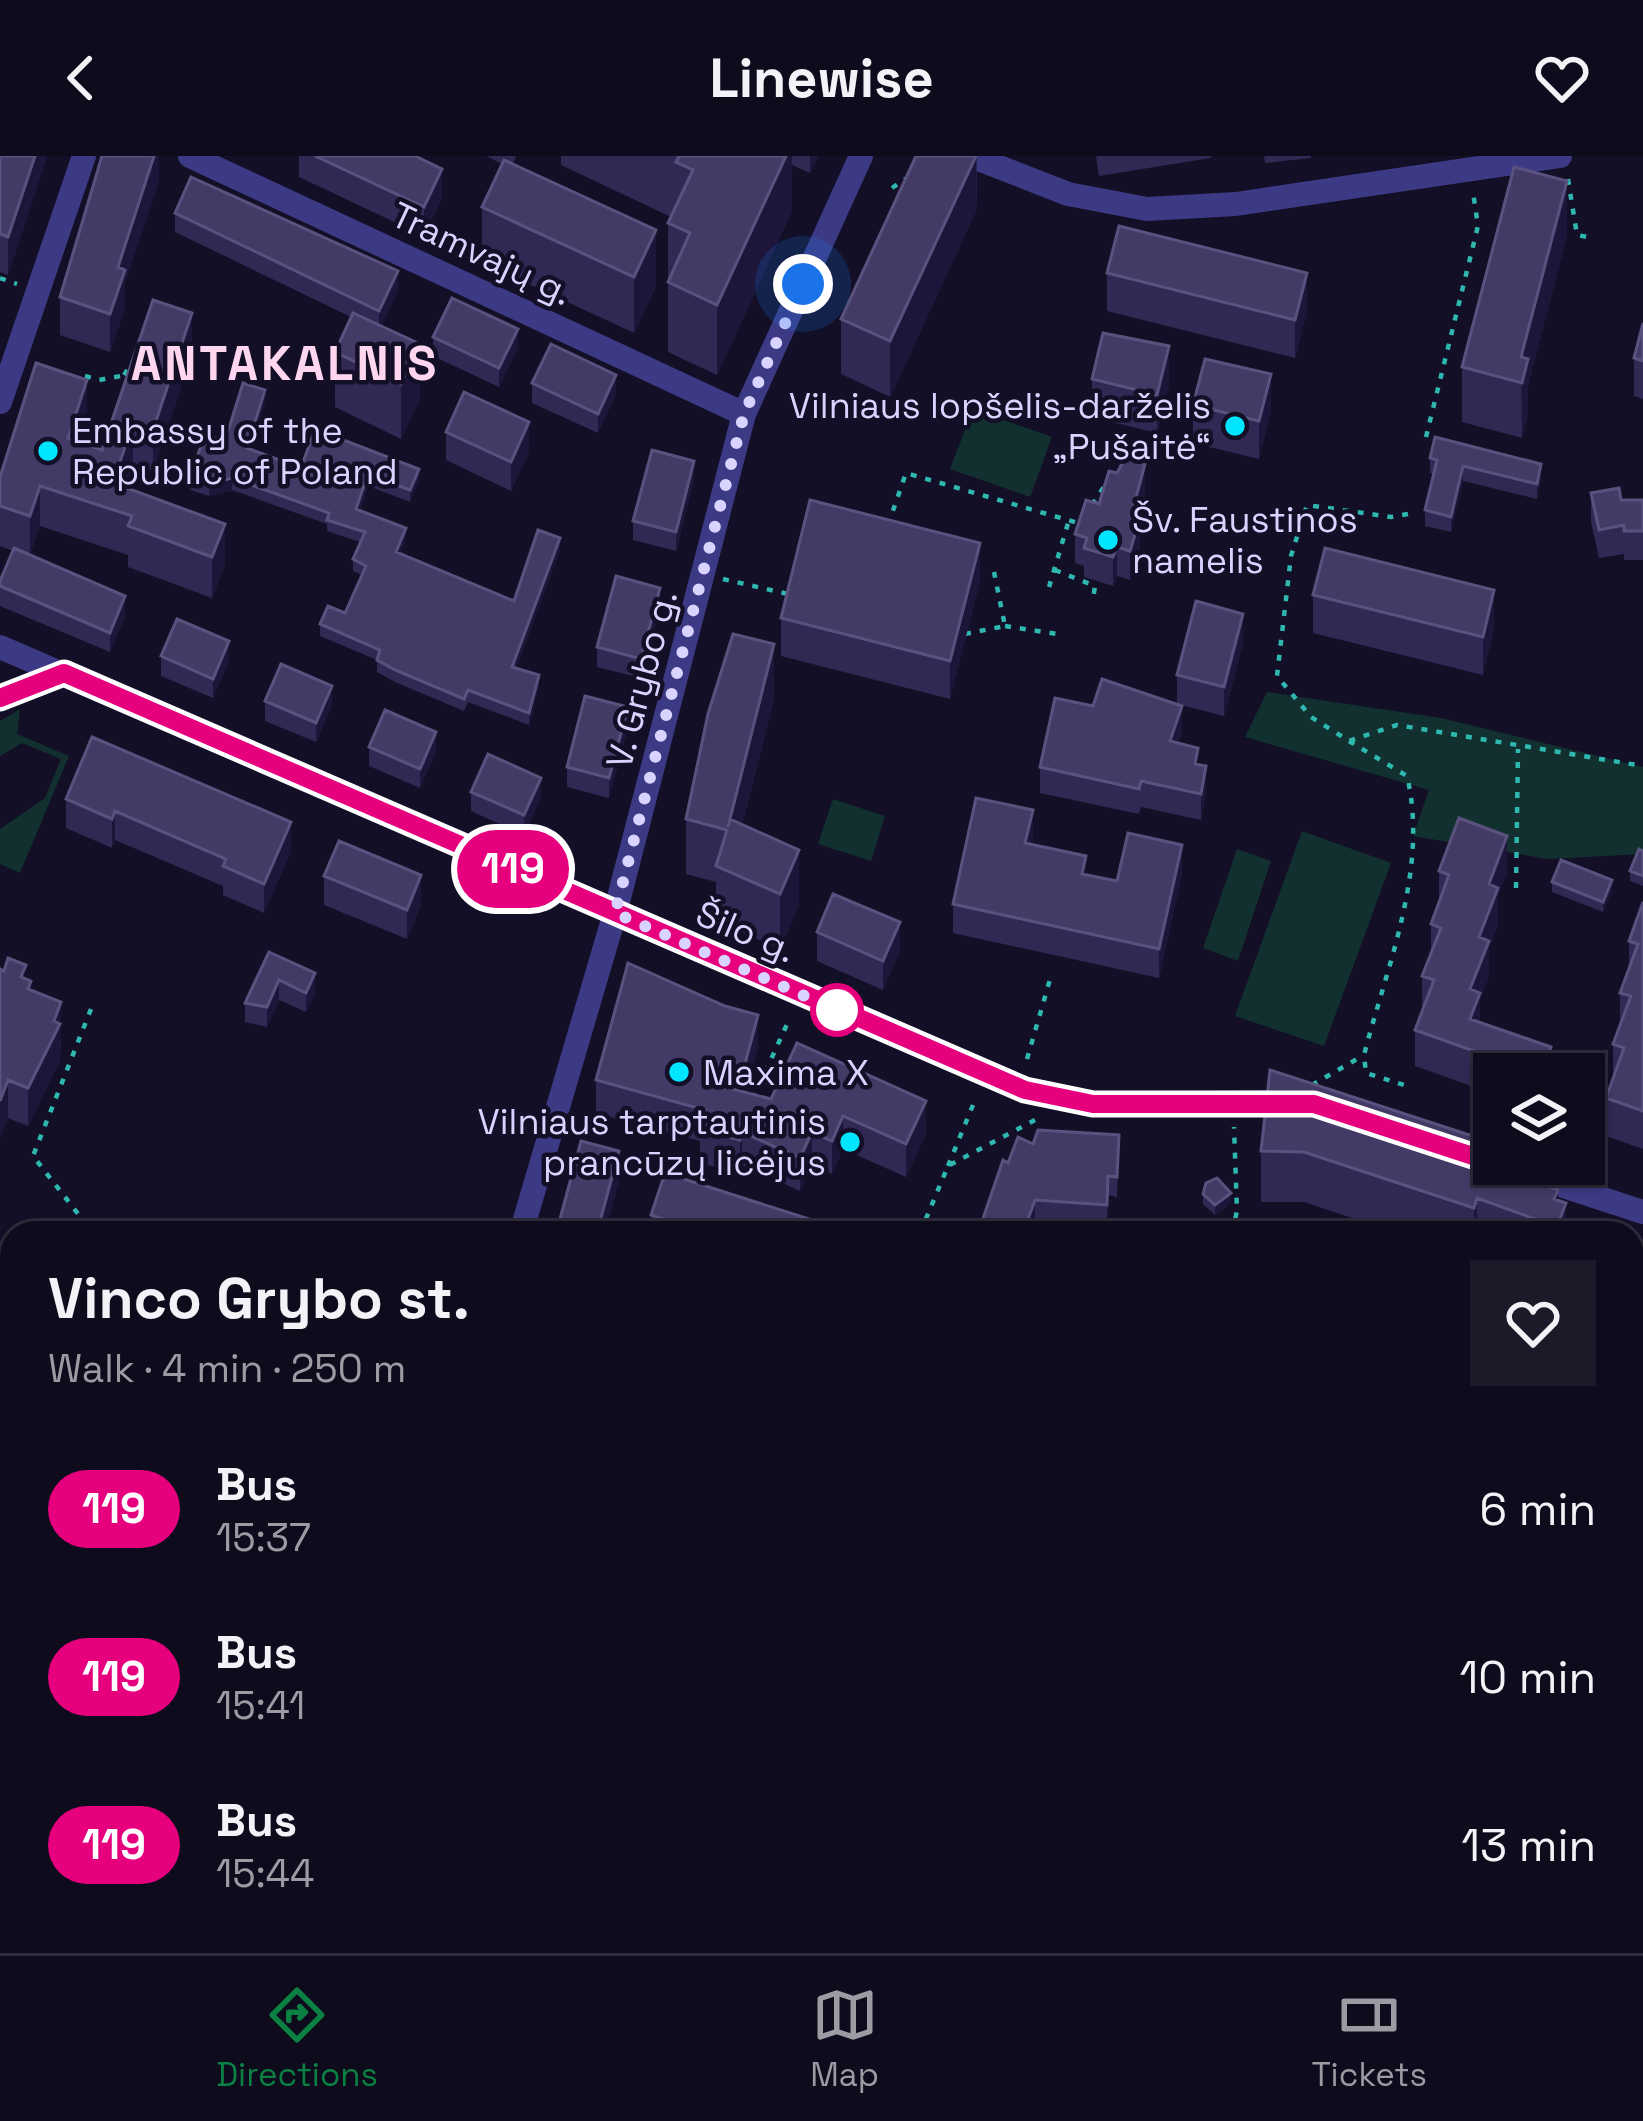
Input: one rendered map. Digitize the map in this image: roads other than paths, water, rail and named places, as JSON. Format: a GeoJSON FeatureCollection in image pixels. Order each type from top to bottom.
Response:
{"type":"FeatureCollection","features":[{"type":"Feature","properties":{"kind":"street"},"geometry":{"type":"LineString","coordinates":[[0,403],[84,156]]}},
{"type":"Feature","properties":{"kind":"street","name":"Tramvajų g."},"geometry":{"type":"LineString","coordinates":[[190,156],[744,414]]}},
{"type":"Feature","properties":{"kind":"street","name":"V. Grybo g."},"geometry":{"type":"LineString","coordinates":[[525,1221],[615,913],[744,414],[861,156]]}},
{"type":"Feature","properties":{"kind":"street"},"geometry":{"type":"LineString","coordinates":[[971,156],[1068,194],[1147,209],[1236,204],[1470,170],[1564,167]]}},
{"type":"Feature","properties":{"kind":"street","name":"Šilo g."},"geometry":{"type":"LineString","coordinates":[[4,649],[1025,1090],[1093,1104],[1304,1102]]}},
{"type":"Feature","properties":{"kind":"street","name":"Šilo g."},"geometry":{"type":"LineString","coordinates":[[4,649],[17,676],[4,695]]}},
{"type":"Feature","properties":{"kind":"street","name":"Šilo g."},"geometry":{"type":"LineString","coordinates":[[4,695],[64,673]]}},
{"type":"Feature","properties":{"kind":"street"},"geometry":{"type":"LineString","coordinates":[[1561,1185],[1643,1212]]}},
{"type":"Feature","properties":{"kind":"place","name":"Vilniaus lopšelis-darželis „Pušaitė“"},"geometry":{"type":"Point","coordinates":[1235,426]}},
{"type":"Feature","properties":{"kind":"place","name":"Embassy of the Republic of Poland"},"geometry":{"type":"Point","coordinates":[48,451]}},
{"type":"Feature","properties":{"kind":"place","name":"Šv. Faustinos namelis"},"geometry":{"type":"Point","coordinates":[1108,540]}},
{"type":"Feature","properties":{"kind":"place","name":"Maxima X"},"geometry":{"type":"Point","coordinates":[679,1072]}},
{"type":"Feature","properties":{"kind":"place","name":"Vilniaus tarptautinis prancūzų licėjus"},"geometry":{"type":"Point","coordinates":[850,1142]}},
{"type":"Feature","properties":{"kind":"district","name":"ANTAKALNIS"},"geometry":{"type":"Point","coordinates":[285,363]}}]}
